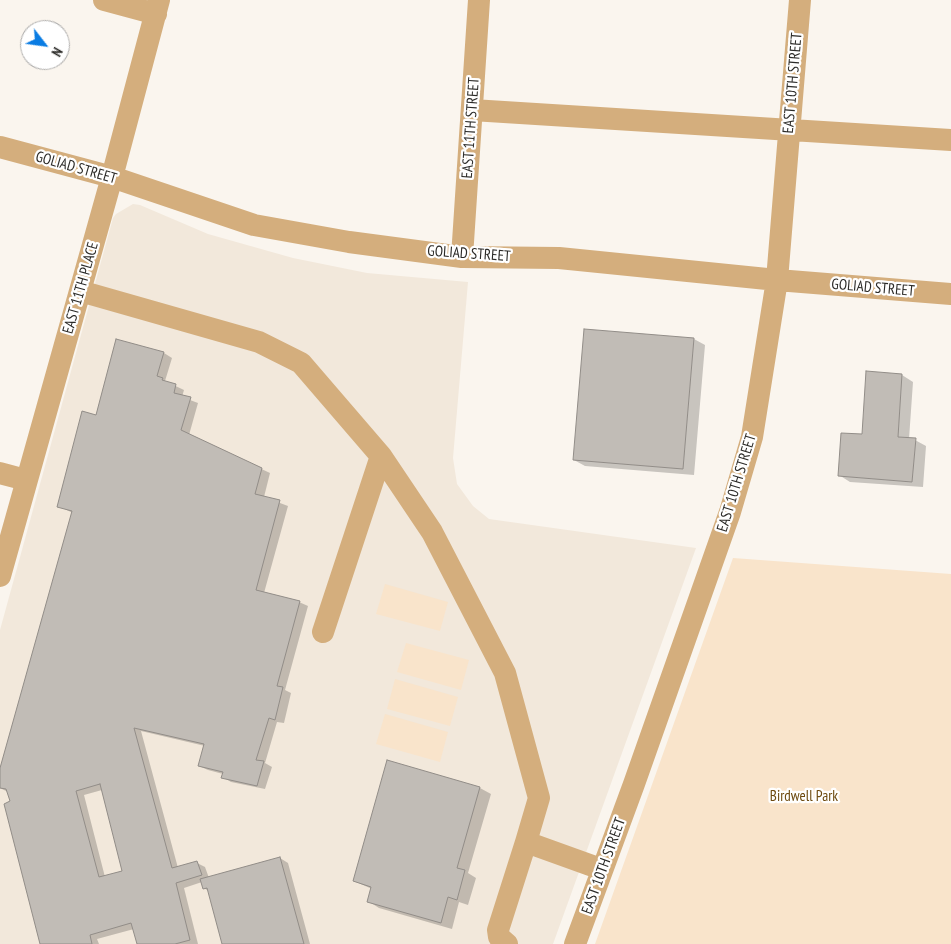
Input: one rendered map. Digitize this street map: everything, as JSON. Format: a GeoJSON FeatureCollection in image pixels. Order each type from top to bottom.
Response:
{"type":"FeatureCollection","features":[{"type":"Feature","properties":{"kind":"street"},"geometry":{"type":"LineString","coordinates":[[104,0],[157,7]]}},
{"type":"Feature","properties":{"kind":"street","name":"EAST 11TH STREET"},"geometry":{"type":"LineString","coordinates":[[462,256],[479,0]]}},
{"type":"Feature","properties":{"kind":"street","name":"EAST 10TH STREET"},"geometry":{"type":"LineString","coordinates":[[575,944],[601,869],[634,784],[733,502],[752,437],[777,280],[800,0]]}},
{"type":"Feature","properties":{"kind":"street","name":"EAST 11TH PLACE"},"geometry":{"type":"LineString","coordinates":[[0,576],[112,177],[157,7]]}},
{"type":"Feature","properties":{"kind":"street"},"geometry":{"type":"LineString","coordinates":[[472,110],[951,140]]}},
{"type":"Feature","properties":{"kind":"street","name":"GOLIAD STREET"},"geometry":{"type":"LineString","coordinates":[[0,147],[112,177],[254,225],[349,242],[462,256],[559,258],[777,280],[951,294]]}},
{"type":"Feature","properties":{"kind":"street"},"geometry":{"type":"LineString","coordinates":[[80,292],[259,342],[301,363],[381,456],[432,532],[505,673],[539,798],[498,930],[498,937],[507,944]]}},
{"type":"Feature","properties":{"kind":"street"},"geometry":{"type":"LineString","coordinates":[[323,632],[381,456]]}},
{"type":"Feature","properties":{"kind":"street"},"geometry":{"type":"LineString","coordinates":[[0,473],[26,480]]}},
{"type":"Feature","properties":{"kind":"street"},"geometry":{"type":"LineString","coordinates":[[526,842],[601,869]]}},
{"type":"Feature","properties":{"kind":"shaded area"},"geometry":{"type":"Polygon","coordinates":[[[133,204],[140,205],[208,234],[293,258],[367,273],[468,282],[453,458],[457,484],[473,506],[489,519],[696,548],[553,944],[0,944],[0,630],[113,218],[116,214],[133,204]]]}},
{"type":"Feature","properties":{"kind":"green space","name":"Birdwell Park"},"geometry":{"type":"Polygon","coordinates":[[[733,558],[951,574],[951,944],[595,944],[733,558]]]}},
{"type":"Feature","properties":{"kind":"green space"},"geometry":{"type":"Polygon","coordinates":[[[385,584],[448,602],[440,631],[376,614],[385,584]]]}},
{"type":"Feature","properties":{"kind":"green space"},"geometry":{"type":"Polygon","coordinates":[[[406,643],[469,660],[461,690],[397,672],[406,643]]]}},
{"type":"Feature","properties":{"kind":"green space"},"geometry":{"type":"Polygon","coordinates":[[[395,679],[458,697],[450,726],[387,709],[395,679]]]}},
{"type":"Feature","properties":{"kind":"green space"},"geometry":{"type":"Polygon","coordinates":[[[385,714],[448,732],[440,762],[376,744],[385,714]]]}},
{"type":"Feature","properties":{"kind":"building"},"geometry":{"type":"Polygon","coordinates":[[[584,329],[694,338],[683,469],[573,460],[584,329]]]}},
{"type":"Feature","properties":{"kind":"building"},"geometry":{"type":"Polygon","coordinates":[[[116,339],[164,352],[157,376],[163,378],[162,380],[176,384],[174,393],[191,397],[181,430],[262,468],[255,494],[280,500],[256,590],[300,601],[277,686],[283,687],[275,720],[269,718],[256,760],[264,761],[257,786],[221,778],[223,772],[198,766],[204,744],[134,728],[172,868],[197,861],[202,875],[176,883],[190,940],[175,944],[137,944],[131,923],[90,935],[92,944],[40,944],[4,804],[10,801],[6,789],[0,788],[0,768],[72,511],[57,507],[82,411],[96,415],[116,339]],[[100,784],[76,791],[99,877],[122,871],[100,784]]]}},
{"type":"Feature","properties":{"kind":"building"},"geometry":{"type":"Polygon","coordinates":[[[866,371],[902,374],[898,437],[916,438],[912,482],[838,476],[841,433],[862,434],[866,371]]]}},
{"type":"Feature","properties":{"kind":"building"},"geometry":{"type":"Polygon","coordinates":[[[387,760],[480,787],[457,868],[465,870],[457,900],[448,897],[441,923],[367,902],[371,887],[353,881],[387,760]]]}},
{"type":"Feature","properties":{"kind":"building"},"geometry":{"type":"Polygon","coordinates":[[[280,857],[304,944],[222,944],[207,888],[203,889],[200,879],[280,857]]]}}]}
